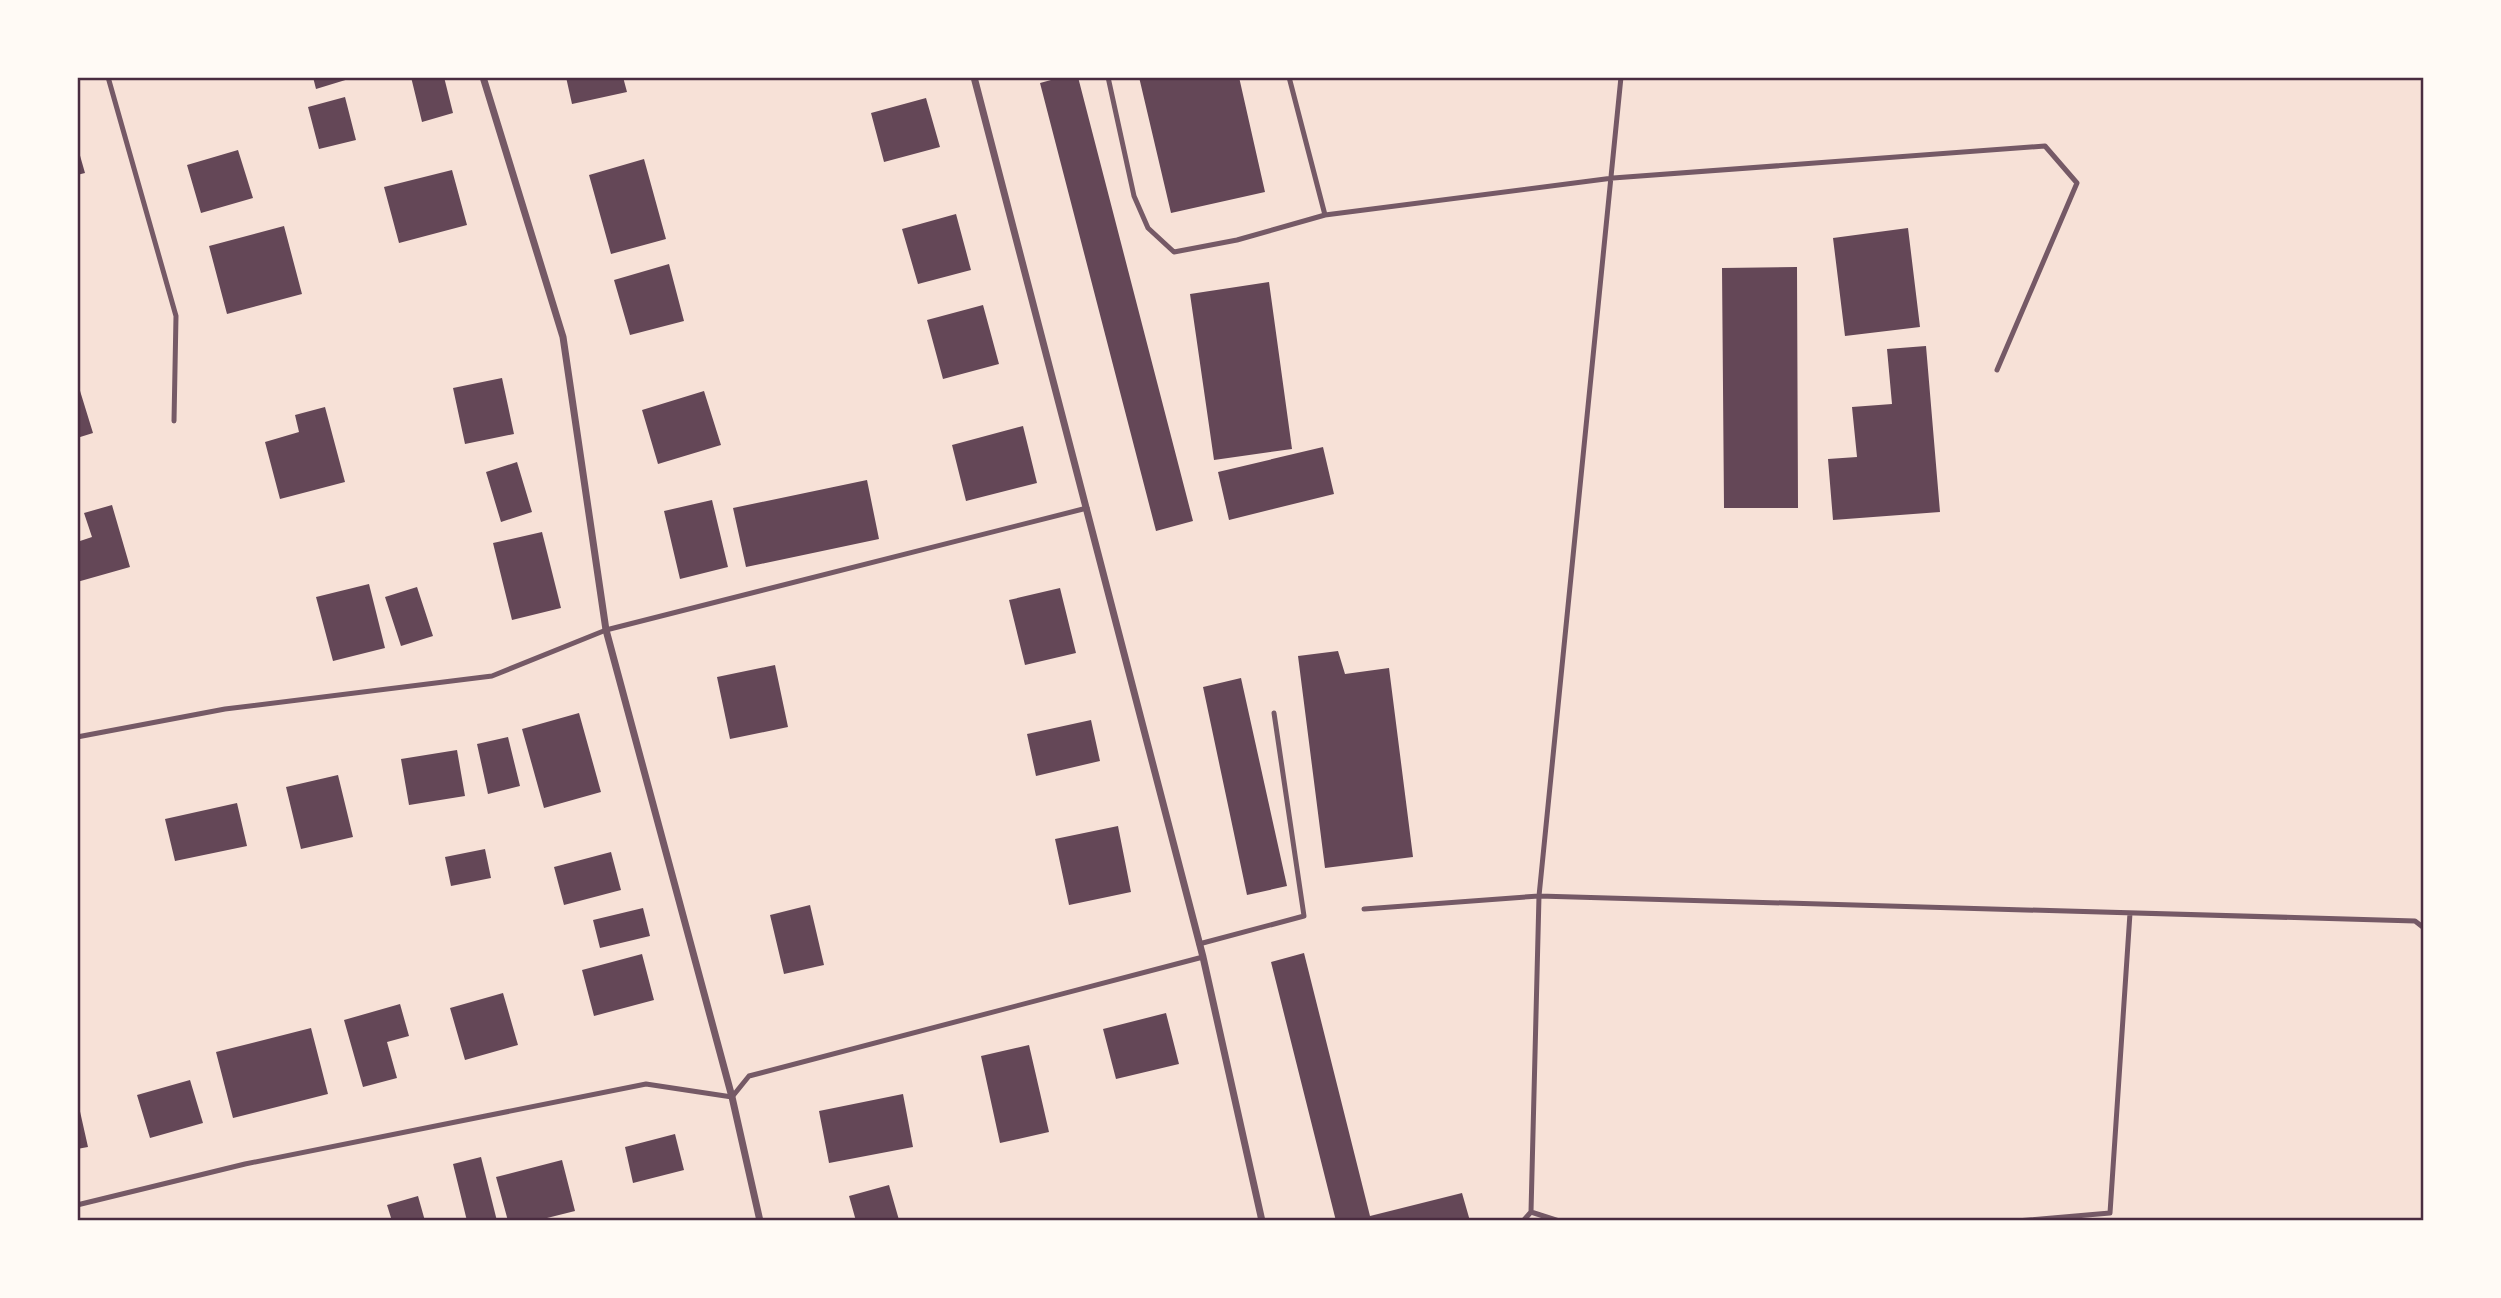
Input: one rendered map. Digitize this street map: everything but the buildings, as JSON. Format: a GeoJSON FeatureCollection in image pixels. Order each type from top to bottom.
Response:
{"type":"FeatureCollection","features":[{"type":"Feature","properties":{"kind":"street"},"geometry":{"type":"LineString","coordinates":[[483,77],[564,337],[606,630],[732,1097],[760,1221]]}},
{"type":"Feature","properties":{"kind":"street"},"geometry":{"type":"LineString","coordinates":[[974,77],[1203,957],[1262,1221]]}},
{"type":"Feature","properties":{"kind":"lane"},"geometry":{"type":"LineString","coordinates":[[108,77],[176,316],[174,421]]}},
{"type":"Feature","properties":{"kind":"lane"},"geometry":{"type":"LineString","coordinates":[[1108,77],[1134,196],[1148,228],[1174,253],[1237,240],[1325,215],[1613,178],[2045,146],[2077,183],[1997,370]]}},
{"type":"Feature","properties":{"kind":"lane"},"geometry":{"type":"LineString","coordinates":[[1289,77],[1325,215]]}},
{"type":"Feature","properties":{"kind":"lane"},"geometry":{"type":"LineString","coordinates":[[1523,1221],[1531,1212],[1539,896],[1613,178],[1621,77]]}},
{"type":"Feature","properties":{"kind":"lane"},"geometry":{"type":"LineString","coordinates":[[77,737],[225,709],[492,676],[606,630],[1087,508]]}},
{"type":"Feature","properties":{"kind":"lane"},"geometry":{"type":"LineString","coordinates":[[1199,943],[1304,916],[1274,713]]}},
{"type":"Feature","properties":{"kind":"lane"},"geometry":{"type":"LineString","coordinates":[[1364,909],[1539,896],[2415,921],[2424,928]]}},
{"type":"Feature","properties":{"kind":"lane"},"geometry":{"type":"LineString","coordinates":[[2017,1221],[2110,1213],[2130,913]]}},
{"type":"Feature","properties":{"kind":"lane"},"geometry":{"type":"LineString","coordinates":[[77,1205],[245,1164],[646,1084],[732,1097],[749,1076],[1203,957]]}},
{"type":"Feature","properties":{"kind":"lane"},"geometry":{"type":"LineString","coordinates":[[1531,1212],[1559,1221]]}}]}
